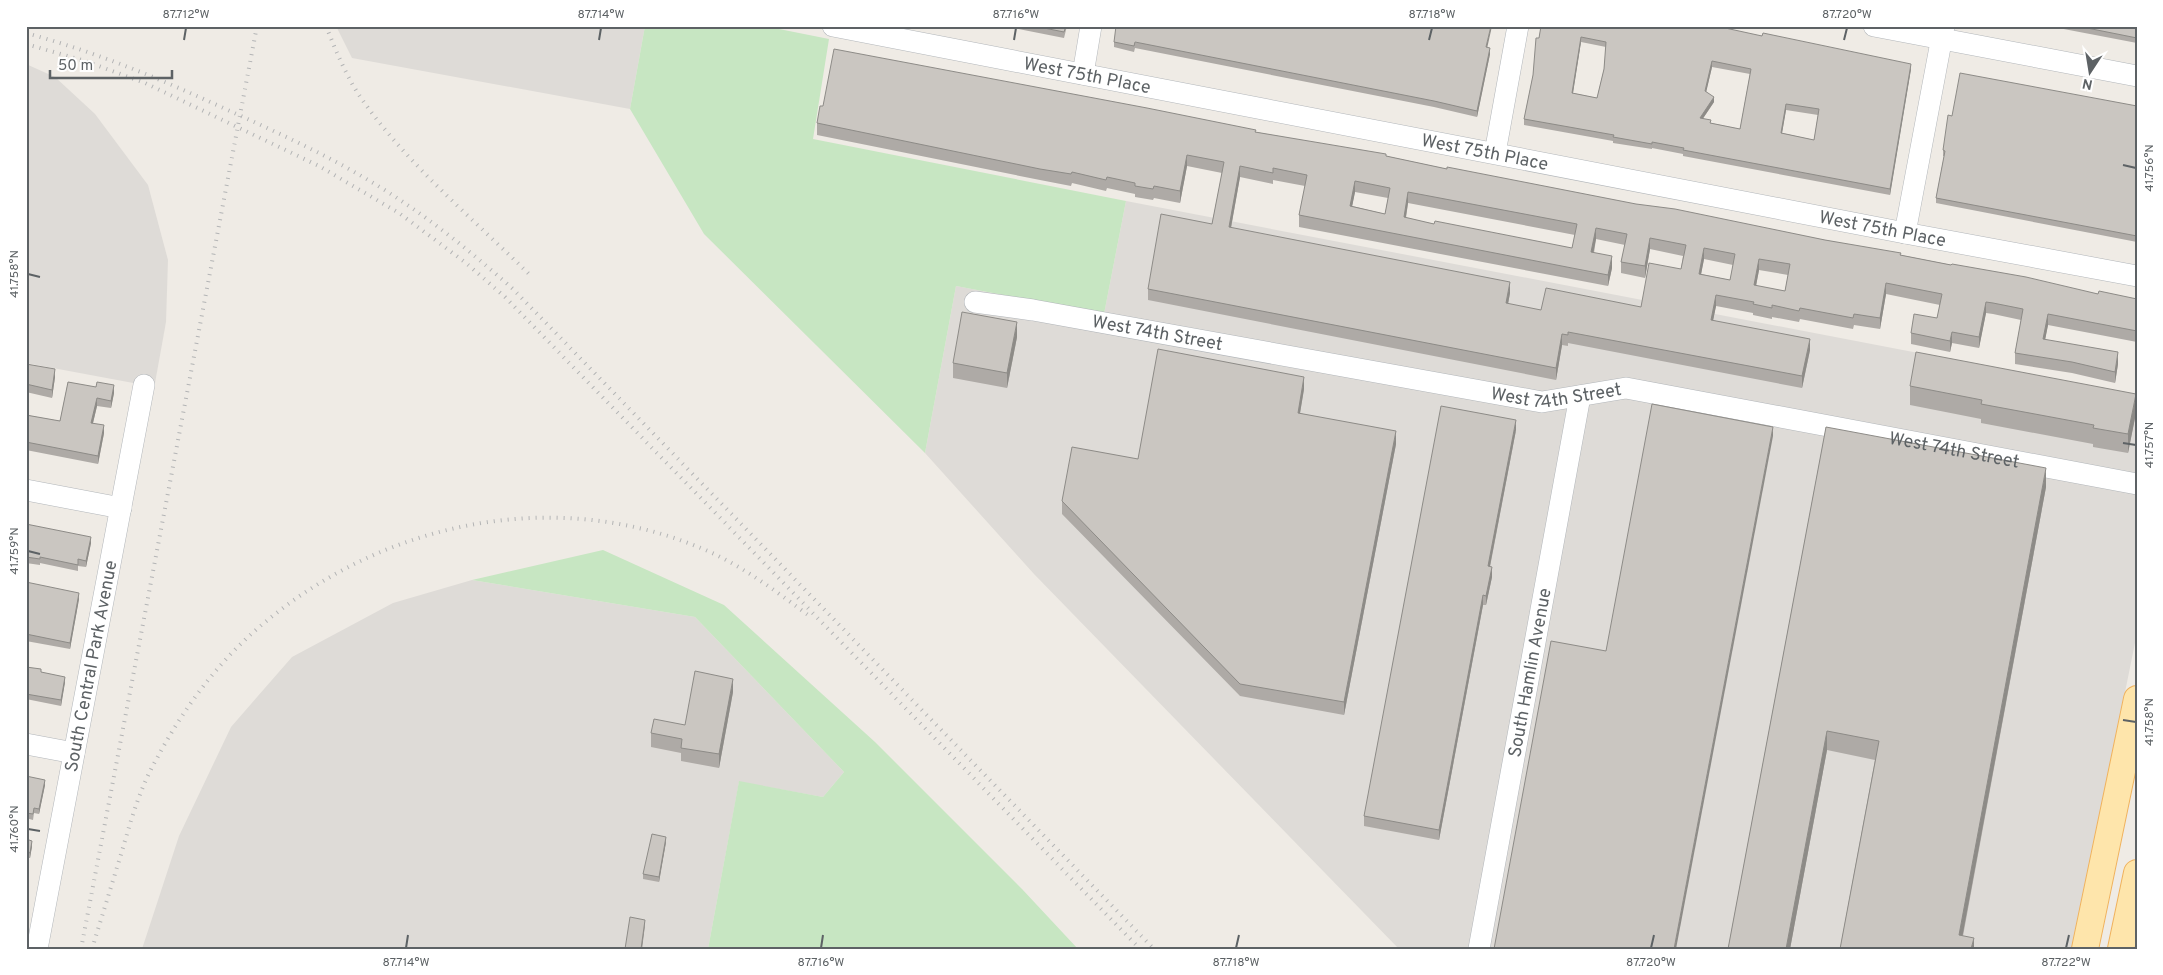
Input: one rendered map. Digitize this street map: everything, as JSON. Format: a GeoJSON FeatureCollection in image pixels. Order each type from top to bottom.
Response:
{"type":"FeatureCollection","features":[{"type":"Feature","properties":{"kind":"main road"},"geometry":{"type":"LineString","coordinates":[[2085,949],[2137,701]]}},
{"type":"Feature","properties":{"kind":"main road"},"geometry":{"type":"LineString","coordinates":[[2121,949],[2137,872]]}},
{"type":"Feature","properties":{"kind":"street","name":"West 75th Place"},"geometry":{"type":"LineString","coordinates":[[833,26],[2137,276]]}},
{"type":"Feature","properties":{"kind":"street"},"geometry":{"type":"LineString","coordinates":[[1082,74],[1092,26]]}},
{"type":"Feature","properties":{"kind":"street"},"geometry":{"type":"LineString","coordinates":[[1495,152],[1518,26]]}},
{"type":"Feature","properties":{"kind":"street"},"geometry":{"type":"LineString","coordinates":[[1874,26],[1943,33],[2137,76]]}},
{"type":"Feature","properties":{"kind":"street"},"geometry":{"type":"LineString","coordinates":[[1905,233],[1943,33]]}},
{"type":"Feature","properties":{"kind":"street","name":"West 74th Street"},"geometry":{"type":"LineString","coordinates":[[975,302],[1034,310],[1542,402],[1626,388],[2137,484]]}},
{"type":"Feature","properties":{"kind":"street","name":"South Central Park Avenue"},"geometry":{"type":"LineString","coordinates":[[38,949],[144,385]]}},
{"type":"Feature","properties":{"kind":"street","name":"South Hamlin Avenue"},"geometry":{"type":"LineString","coordinates":[[1480,949],[1580,396]]}},
{"type":"Feature","properties":{"kind":"street"},"geometry":{"type":"LineString","coordinates":[[26,490],[121,508]]}},
{"type":"Feature","properties":{"kind":"street"},"geometry":{"type":"LineString","coordinates":[[26,744],[74,754]]}},
{"type":"Feature","properties":{"kind":"shaded area"},"geometry":{"type":"Polygon","coordinates":[[[336,26],[645,26],[630,109],[352,58],[336,26]]]}},
{"type":"Feature","properties":{"kind":"shaded area"},"geometry":{"type":"Polygon","coordinates":[[[26,64],[55,77],[95,114],[148,185],[168,260],[166,322],[155,383],[144,385],[26,363],[26,64]]]}},
{"type":"Feature","properties":{"kind":"shaded area"},"geometry":{"type":"Polygon","coordinates":[[[1126,201],[2137,395],[2137,633],[2073,949],[1399,949],[1034,574],[925,453],[956,286],[1104,314],[1126,201]]]}},
{"type":"Feature","properties":{"kind":"shaded area"},"geometry":{"type":"Polygon","coordinates":[[[472,580],[695,617],[844,772],[823,797],[739,782],[708,949],[142,949],[179,836],[231,727],[292,657],[393,603],[472,580]]]}},
{"type":"Feature","properties":{"kind":"green space"},"geometry":{"type":"Polygon","coordinates":[[[645,26],[764,26],[829,39],[813,139],[1126,201],[1104,314],[956,286],[925,453],[704,234],[630,109],[645,26]]]}},
{"type":"Feature","properties":{"kind":"green space"},"geometry":{"type":"Polygon","coordinates":[[[603,550],[724,605],[875,742],[1022,889],[1078,949],[708,949],[739,781],[823,797],[844,772],[695,617],[472,580],[603,550]]]}},
{"type":"Feature","properties":{"kind":"building"},"geometry":{"type":"Polygon","coordinates":[[[1034,26],[1066,26],[1064,32],[1034,26]]]}},
{"type":"Feature","properties":{"kind":"building"},"geometry":{"type":"Polygon","coordinates":[[[1116,26],[1491,26],[1486,47],[1490,48],[1477,111],[1135,42],[1134,46],[1114,42],[1116,26]]]}},
{"type":"Feature","properties":{"kind":"building"},"geometry":{"type":"Polygon","coordinates":[[[1541,26],[1716,26],[1762,36],[1763,33],[1911,64],[1890,189],[1683,150],[1684,148],[1613,137],[1614,135],[1524,119],[1533,75],[1536,38],[1539,38],[1541,26]],[[1581,37],[1572,93],[1597,98],[1604,69],[1606,42],[1581,37]],[[1712,61],[1705,91],[1714,97],[1700,118],[1711,120],[1710,123],[1740,129],[1751,69],[1712,61]],[[1786,104],[1781,133],[1814,140],[1819,109],[1786,104]]]}},
{"type":"Feature","properties":{"kind":"building"},"geometry":{"type":"Polygon","coordinates":[[[2077,26],[2137,26],[2137,38],[2077,26]]]}},
{"type":"Feature","properties":{"kind":"building"},"geometry":{"type":"Polygon","coordinates":[[[834,49],[1147,108],[1256,130],[1255,132],[1386,154],[1386,156],[1447,169],[1447,167],[1636,204],[1675,209],[1825,240],[1901,253],[1900,255],[1951,265],[2026,277],[2098,294],[2099,291],[2137,299],[2137,331],[2048,314],[2043,339],[2118,352],[2115,372],[2072,362],[2015,353],[2023,309],[1993,303],[1986,302],[1979,337],[1952,332],[1950,341],[1911,333],[1914,314],[1937,318],[1942,294],[1886,283],[1880,318],[1854,314],[1853,318],[1800,308],[1799,311],[1772,305],[1772,308],[1753,304],[1754,302],[1716,295],[1711,320],[1810,339],[1802,376],[1568,332],[1568,335],[1562,334],[1556,368],[1148,289],[1161,214],[1212,224],[1224,162],[1187,155],[1180,191],[1154,186],[1153,189],[1135,186],[1135,183],[1107,177],[1106,180],[1072,172],[1071,174],[1040,169],[817,123],[820,106],[823,106],[834,49]],[[1240,166],[1229,227],[1510,282],[1506,303],[1541,310],[1546,288],[1641,307],[1649,263],[1681,269],[1686,245],[1650,238],[1645,266],[1621,262],[1627,234],[1596,228],[1591,252],[1612,256],[1608,275],[1299,215],[1307,175],[1273,168],[1273,173],[1240,166]],[[1355,181],[1350,206],[1385,214],[1390,188],[1355,181]],[[1408,192],[1404,217],[1434,224],[1435,221],[1572,248],[1577,224],[1408,192]],[[1704,248],[1699,274],[1730,280],[1735,254],[1704,248]],[[1759,259],[1754,285],[1785,291],[1790,264],[1759,259]]]}},
{"type":"Feature","properties":{"kind":"building"},"geometry":{"type":"Polygon","coordinates":[[[1960,73],[2137,106],[2137,236],[1936,198],[1945,151],[1943,150],[1948,115],[1952,116],[1960,73]]]}},
{"type":"Feature","properties":{"kind":"building"},"geometry":{"type":"Polygon","coordinates":[[[962,312],[1017,322],[1007,373],[953,363],[962,312]]]}},
{"type":"Feature","properties":{"kind":"building"},"geometry":{"type":"Polygon","coordinates":[[[1158,349],[1304,377],[1298,413],[1396,431],[1344,702],[1240,684],[1062,501],[1072,447],[1138,459],[1158,349]]]}},
{"type":"Feature","properties":{"kind":"building"},"geometry":{"type":"Polygon","coordinates":[[[1916,352],[2136,394],[2128,434],[2093,428],[2094,425],[1981,404],[1982,400],[1910,386],[1916,352]]]}},
{"type":"Feature","properties":{"kind":"building"},"geometry":{"type":"Polygon","coordinates":[[[26,364],[55,369],[52,390],[26,384],[26,364]]]}},
{"type":"Feature","properties":{"kind":"building"},"geometry":{"type":"Polygon","coordinates":[[[68,382],[96,387],[97,382],[114,385],[111,401],[97,398],[91,423],[104,425],[98,456],[26,442],[26,415],[60,421],[68,382]]]}},
{"type":"Feature","properties":{"kind":"building"},"geometry":{"type":"Polygon","coordinates":[[[1652,404],[1773,427],[1674,949],[1494,949],[1551,641],[1606,651],[1652,404]]]}},
{"type":"Feature","properties":{"kind":"building"},"geometry":{"type":"Polygon","coordinates":[[[1441,406],[1516,420],[1488,566],[1492,567],[1486,596],[1483,595],[1439,830],[1364,816],[1441,406]]]}},
{"type":"Feature","properties":{"kind":"building"},"geometry":{"type":"Polygon","coordinates":[[[1826,427],[2046,468],[1959,935],[1974,938],[1971,949],[1840,949],[1879,741],[1827,731],[1786,949],[1728,949],[1826,427]]]}},
{"type":"Feature","properties":{"kind":"building"},"geometry":{"type":"Polygon","coordinates":[[[26,524],[91,537],[86,561],[78,559],[78,565],[40,557],[40,559],[26,557],[26,524]]]}},
{"type":"Feature","properties":{"kind":"building"},"geometry":{"type":"Polygon","coordinates":[[[26,582],[79,593],[70,643],[26,634],[26,582]]]}},
{"type":"Feature","properties":{"kind":"building"},"geometry":{"type":"Polygon","coordinates":[[[26,667],[41,669],[41,672],[65,677],[61,700],[26,694],[26,667]]]}},
{"type":"Feature","properties":{"kind":"building"},"geometry":{"type":"Polygon","coordinates":[[[695,671],[733,679],[719,754],[681,748],[682,739],[651,733],[654,719],[685,725],[695,671]]]}},
{"type":"Feature","properties":{"kind":"building"},"geometry":{"type":"Polygon","coordinates":[[[26,776],[45,780],[39,809],[34,808],[33,814],[26,813],[26,776]]]}},
{"type":"Feature","properties":{"kind":"building"},"geometry":{"type":"Polygon","coordinates":[[[652,834],[666,837],[659,877],[643,874],[652,834]]]}},
{"type":"Feature","properties":{"kind":"building"},"geometry":{"type":"Polygon","coordinates":[[[26,839],[32,841],[30,853],[28,852],[26,860],[26,839]]]}},
{"type":"Feature","properties":{"kind":"building"},"geometry":{"type":"Polygon","coordinates":[[[630,917],[645,920],[641,949],[625,949],[630,917]]]}},
{"type":"Feature","properties":{"kind":"railway"},"geometry":{"type":"LineString","coordinates":[[81,949],[257,26]]}},
{"type":"Feature","properties":{"kind":"railway"},"geometry":{"type":"LineString","coordinates":[[326,26],[351,81],[379,122],[419,168],[529,274]]}},
{"type":"Feature","properties":{"kind":"railway"},"geometry":{"type":"LineString","coordinates":[[26,33],[79,49],[156,78],[298,142],[383,189],[460,244],[513,289],[1154,949]]}},
{"type":"Feature","properties":{"kind":"railway"},"geometry":{"type":"LineString","coordinates":[[26,44],[85,61],[145,83],[319,166],[399,213],[466,263],[505,297],[1140,949]]}},
{"type":"Feature","properties":{"kind":"railway"},"geometry":{"type":"LineString","coordinates":[[92,949],[141,793],[150,771],[190,704],[217,669],[264,623],[312,588],[365,559],[420,538],[477,524],[536,518],[595,520],[653,532],[710,552],[773,589],[808,615]]}}]}
